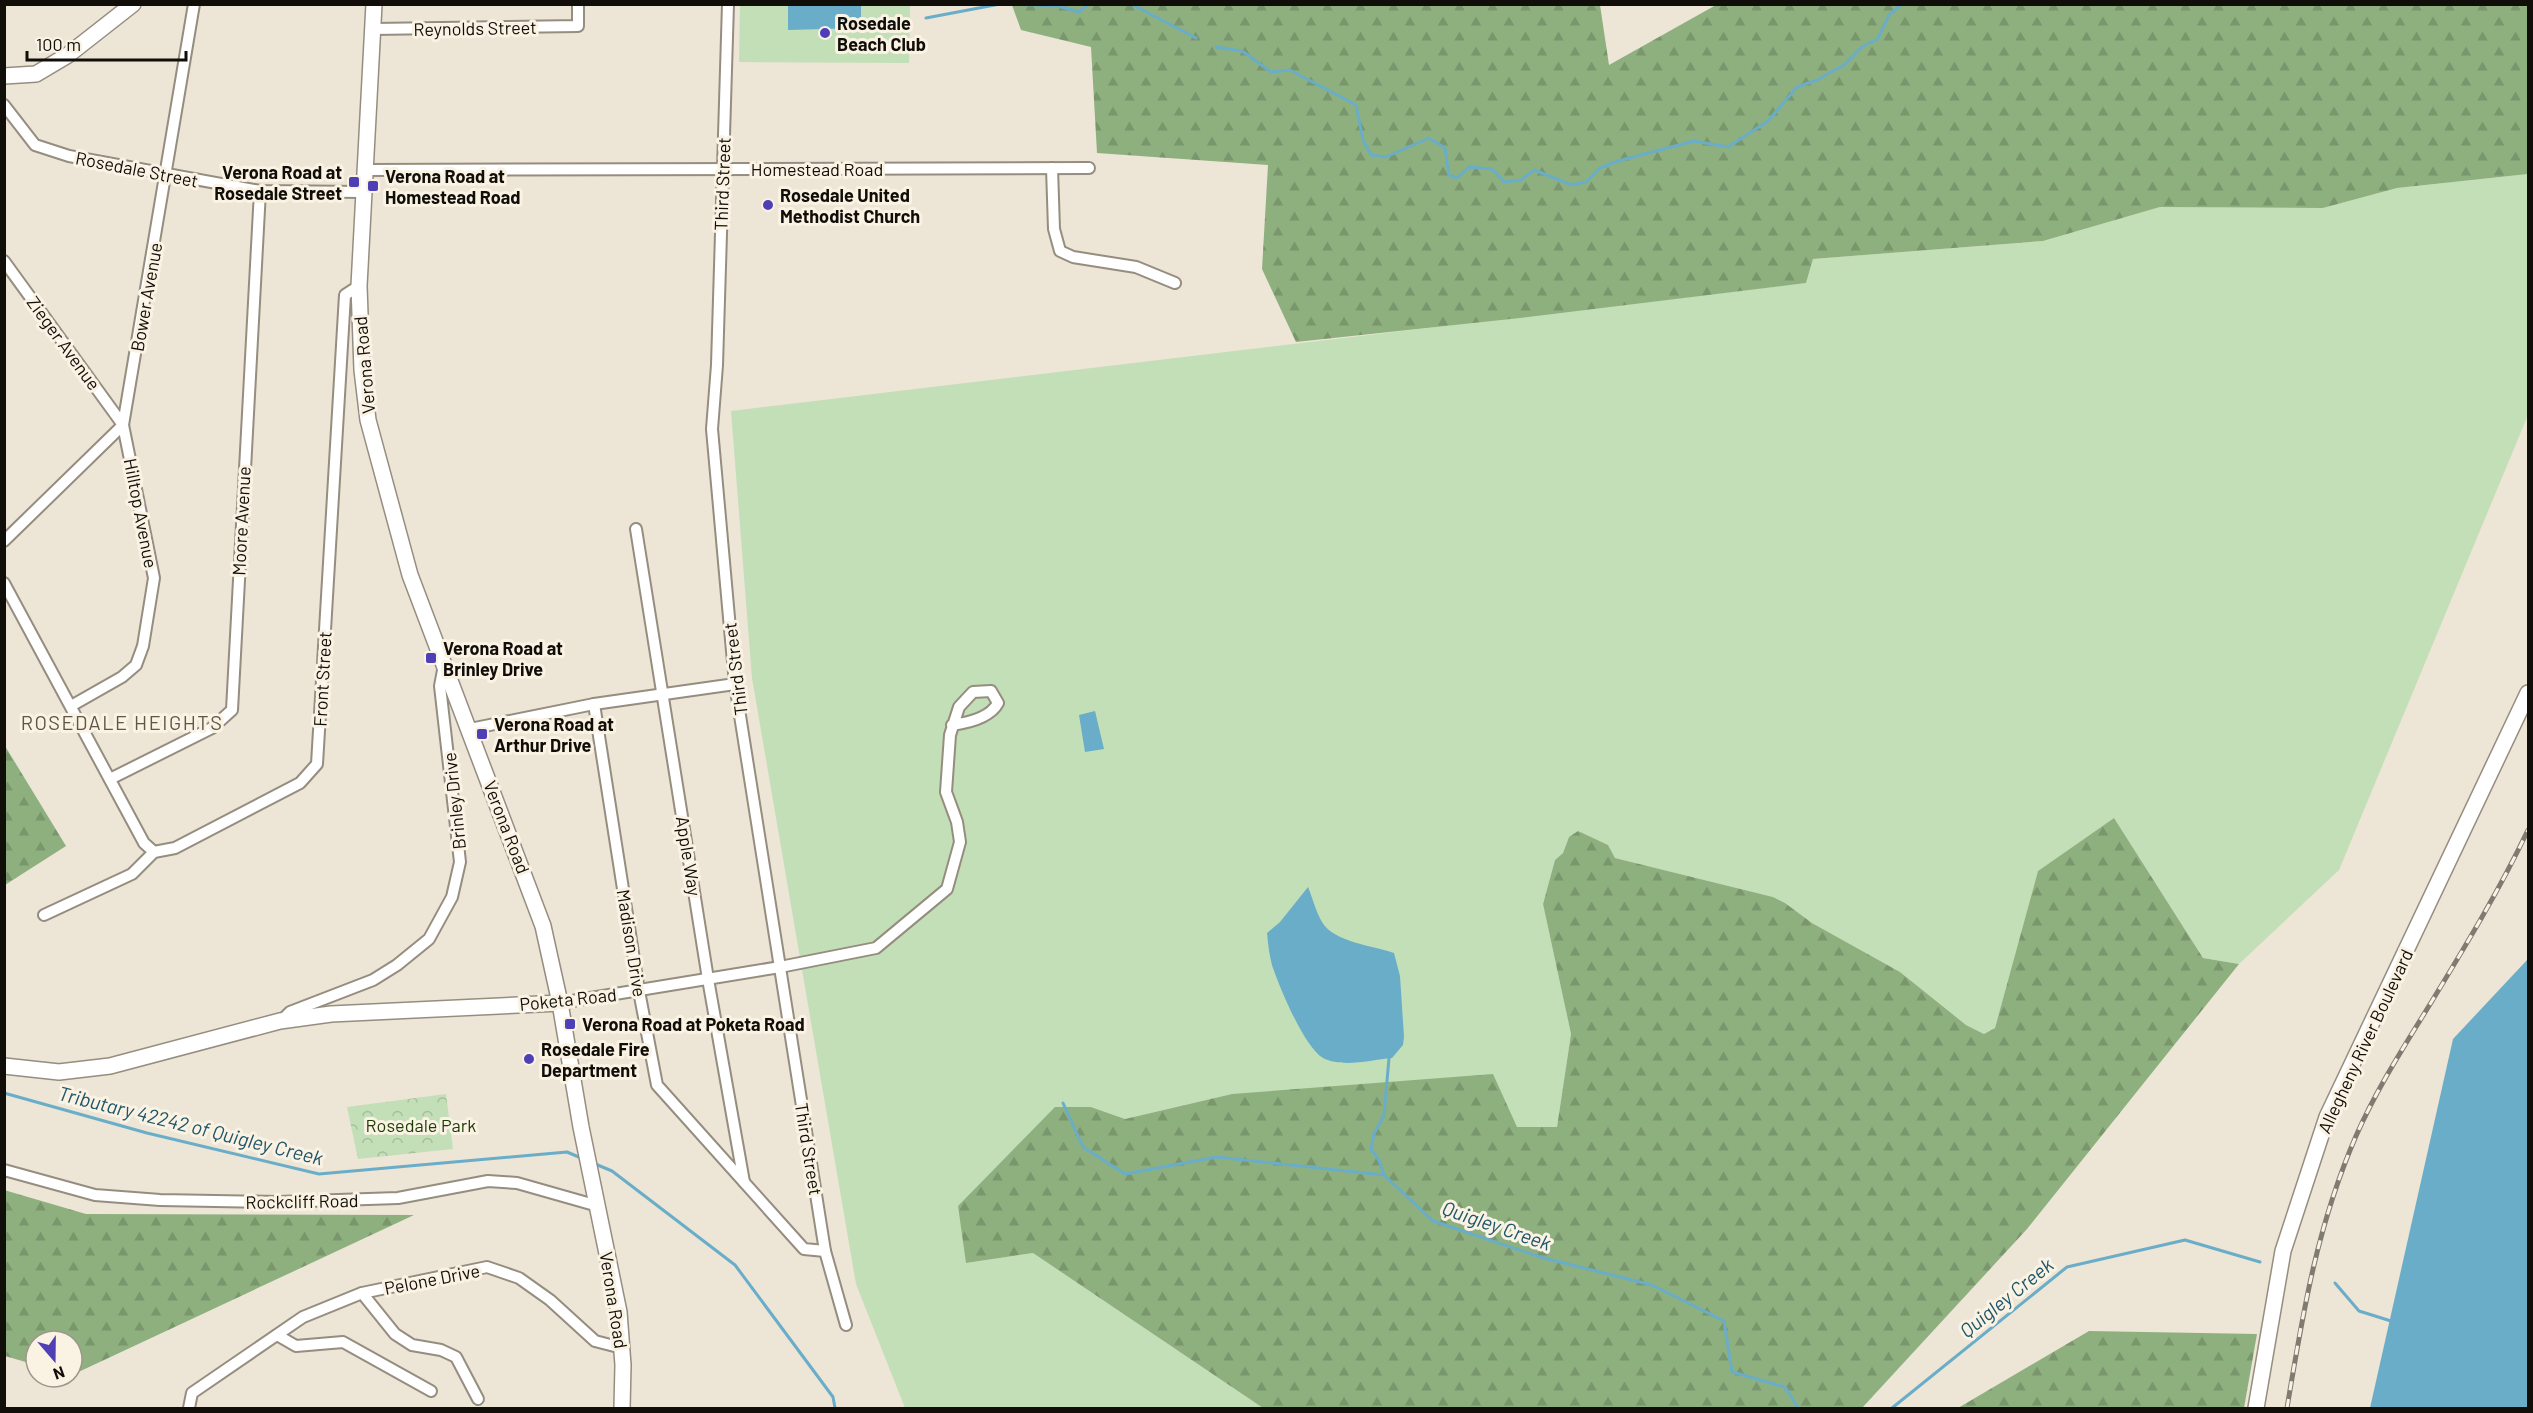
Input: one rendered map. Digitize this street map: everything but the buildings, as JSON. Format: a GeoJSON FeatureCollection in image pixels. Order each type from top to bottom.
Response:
{"type":"FeatureCollection","features":[{"type":"Feature","properties":{"kind":"street","name":"Bower Avenue"},"geometry":{"type":"LineString","coordinates":[[123,425],[167,176],[194,4]]}},
{"type":"Feature","properties":{"kind":"street","name":"Verona Road"},"geometry":{"type":"LineString","coordinates":[[374,4],[359,286],[362,370],[368,420],[410,575],[543,926],[560,1003],[581,1127],[619,1312],[622,1408]]}},
{"type":"Feature","properties":{"kind":"street","name":"Reynolds Street"},"geometry":{"type":"LineString","coordinates":[[373,29],[578,26],[578,4]]}},
{"type":"Feature","properties":{"kind":"street","name":"Third Street"},"geometry":{"type":"LineString","coordinates":[[728,4],[717,365],[712,429],[735,684],[825,1251],[846,1325]]}},
{"type":"Feature","properties":{"kind":"street"},"geometry":{"type":"LineString","coordinates":[[4,76],[36,74],[68,55],[128,6]]}},
{"type":"Feature","properties":{"kind":"street","name":"Rosedale Street"},"geometry":{"type":"LineString","coordinates":[[4,105],[35,145],[69,156],[167,176],[260,191],[363,192]]}},
{"type":"Feature","properties":{"kind":"street"},"geometry":{"type":"LineString","coordinates":[[1052,168],[1054,229],[1060,251],[1073,257],[1136,267],[1175,283]]}},
{"type":"Feature","properties":{"kind":"street","name":"Homestead Road"},"geometry":{"type":"LineString","coordinates":[[364,170],[1089,168]]}},
{"type":"Feature","properties":{"kind":"street","name":"Moore Avenue"},"geometry":{"type":"LineString","coordinates":[[110,779],[212,728],[232,710],[260,191]]}},
{"type":"Feature","properties":{"kind":"street","name":"Zieger Avenue"},"geometry":{"type":"LineString","coordinates":[[4,261],[123,425]]}},
{"type":"Feature","properties":{"kind":"street","name":"Front Street"},"geometry":{"type":"LineString","coordinates":[[44,915],[132,874],[154,852],[175,848],[300,783],[317,764],[345,296],[359,286]]}},
{"type":"Feature","properties":{"kind":"street"},"geometry":{"type":"LineString","coordinates":[[4,541],[123,425]]}},
{"type":"Feature","properties":{"kind":"street","name":"Hilltop Avenue"},"geometry":{"type":"LineString","coordinates":[[71,706],[122,677],[136,665],[144,646],[154,578],[123,425]]}},
{"type":"Feature","properties":{"kind":"street","name":"Apple Way"},"geometry":{"type":"LineString","coordinates":[[636,529],[708,979],[744,1182]]}},
{"type":"Feature","properties":{"kind":"street"},"geometry":{"type":"LineString","coordinates":[[4,583],[144,843],[154,852]]}},
{"type":"Feature","properties":{"kind":"street","name":"Brinley Drive"},"geometry":{"type":"LineString","coordinates":[[280,1021],[290,1012],[373,980],[397,965],[429,939],[452,897],[460,862],[440,686],[444,665]]}},
{"type":"Feature","properties":{"kind":"street"},"geometry":{"type":"LineString","coordinates":[[470,729],[664,693],[735,684]]}},
{"type":"Feature","properties":{"kind":"street","name":"Allegheny River Boulevard"},"geometry":{"type":"LineString","coordinates":[[2256,1408],[2283,1251],[2327,1117],[2529,693]]}},
{"type":"Feature","properties":{"kind":"street","name":"Madison Drive"},"geometry":{"type":"LineString","coordinates":[[594,705],[639,991],[657,1084],[804,1249],[825,1251]]}},
{"type":"Feature","properties":{"kind":"street","name":"Poketa Road"},"geometry":{"type":"LineString","coordinates":[[4,1066],[59,1072],[110,1066],[280,1021],[331,1014],[560,1003],[780,967],[876,948],[946,889],[960,842],[957,822],[946,792],[952,725]]}},
{"type":"Feature","properties":{"kind":"street","name":"Rockcliff Road"},"geometry":{"type":"LineString","coordinates":[[4,1170],[95,1195],[160,1200],[278,1202],[398,1198],[488,1181],[517,1183],[598,1206]]}},
{"type":"Feature","properties":{"kind":"street","name":"Pelone Drive"},"geometry":{"type":"LineString","coordinates":[[189,1408],[192,1393],[303,1317],[362,1293],[487,1267],[519,1278],[550,1300],[595,1341],[621,1348]]}},
{"type":"Feature","properties":{"kind":"street","name":"Pelone Drive"},"geometry":{"type":"LineString","coordinates":[[362,1293],[395,1334],[412,1346],[441,1350],[456,1357],[478,1399]]}},
{"type":"Feature","properties":{"kind":"street"},"geometry":{"type":"LineString","coordinates":[[277,1335],[296,1346],[343,1342],[431,1391]]}},
{"type":"Feature","properties":{"kind":"green space","name":"Rosedale Beach Club"},"geometry":{"type":"Polygon","coordinates":[[[740,5],[910,5],[909,63],[739,62],[740,5]]]}},
{"type":"Feature","properties":{"kind":"green space"},"geometry":{"type":"Polygon","coordinates":[[[1012,5],[1600,5],[1609,65],[1716,5],[2528,5],[2528,174],[2397,188],[2323,208],[2160,207],[2043,241],[1813,259],[1806,283],[1520,318],[1296,342],[1262,269],[1268,165],[1097,153],[1091,47],[1021,30],[1012,5]]]}},
{"type":"Feature","properties":{"kind":"green space"},"geometry":{"type":"Polygon","coordinates":[[[2528,174],[2528,415],[2339,870],[2239,964],[2203,958],[2114,818],[2038,871],[1995,1028],[1984,1034],[1966,1025],[1900,972],[1812,923],[1773,897],[1615,858],[1608,845],[1569,837],[1563,853],[1555,860],[1543,904],[1571,1034],[1557,1127],[1517,1127],[1232,1094],[1125,1119],[1091,1107],[967,1263],[1033,1253],[1263,1408],[905,1408],[856,1284],[752,678],[731,411],[1806,283],[1813,259],[2043,241],[2160,207],[2323,208],[2397,188],[2528,174]]]}},
{"type":"Feature","properties":{"kind":"green space"},"geometry":{"type":"Polygon","coordinates":[[[5,746],[66,846],[4,885],[5,746]]]}},
{"type":"Feature","properties":{"kind":"green space"},"geometry":{"type":"Polygon","coordinates":[[[2114,818],[2203,958],[2239,964],[2027,1229],[1862,1408],[1263,1408],[1033,1253],[966,1263],[958,1206],[1055,1107],[1091,1107],[1125,1119],[1232,1094],[1493,1074],[1517,1127],[1557,1127],[1571,1034],[1543,904],[1555,860],[1563,853],[1569,837],[1578,831],[1608,845],[1615,858],[1773,897],[1785,903],[1812,923],[1900,972],[1966,1025],[1984,1034],[1995,1028],[2038,871],[2114,818]]]}},
{"type":"Feature","properties":{"kind":"green space","name":"Rosedale Park"},"geometry":{"type":"Polygon","coordinates":[[[446,1094],[453,1149],[358,1159],[347,1107],[446,1094]]]}},
{"type":"Feature","properties":{"kind":"green space"},"geometry":{"type":"Polygon","coordinates":[[[4,1190],[86,1214],[414,1215],[84,1369],[84,1329],[24,1329],[24,1362],[5,1356],[4,1190]]]}},
{"type":"Feature","properties":{"kind":"green space"},"geometry":{"type":"Polygon","coordinates":[[[2089,1331],[2257,1334],[2244,1408],[1958,1408],[2089,1331]]]}},
{"type":"Feature","properties":{"kind":"water"},"geometry":{"type":"Polygon","coordinates":[[[788,5],[861,5],[861,28],[788,30],[788,5]]]}},
{"type":"Feature","properties":{"kind":"water"},"geometry":{"type":"Polygon","coordinates":[[[1095,711],[1104,749],[1085,752],[1079,715],[1095,711]]]}},
{"type":"Feature","properties":{"kind":"water"},"geometry":{"type":"Polygon","coordinates":[[[1308,887],[1320,918],[1327,929],[1345,939],[1394,953],[1400,976],[1404,1037],[1403,1045],[1392,1058],[1348,1063],[1323,1058],[1308,1042],[1293,1015],[1272,965],[1267,933],[1280,922],[1308,887]]]}},
{"type":"Feature","properties":{"kind":"water"},"geometry":{"type":"Polygon","coordinates":[[[2528,959],[2528,1408],[2370,1408],[2453,1039],[2528,959]]]}},
{"type":"Feature","properties":{"kind":"waterway"},"geometry":{"type":"LineString","coordinates":[[926,18],[1000,4]]}},
{"type":"Feature","properties":{"kind":"waterway"},"geometry":{"type":"LineString","coordinates":[[1013,4],[1058,6],[1079,12],[1089,4]]}},
{"type":"Feature","properties":{"kind":"waterway"},"geometry":{"type":"LineString","coordinates":[[1131,4],[1196,38]]}},
{"type":"Feature","properties":{"kind":"waterway"},"geometry":{"type":"LineString","coordinates":[[1216,47],[1242,51],[1271,72],[1290,70],[1356,105],[1363,140],[1371,155],[1386,157],[1429,138],[1445,148],[1449,175],[1457,178],[1469,167],[1492,169],[1504,182],[1521,180],[1534,170],[1572,185],[1586,182],[1600,168],[1618,161],[1694,141],[1728,147],[1768,121],[1797,87],[1817,80],[1844,65],[1863,46],[1878,39],[1889,15],[1902,4]]}},
{"type":"Feature","properties":{"kind":"waterway"},"geometry":{"type":"LineString","coordinates":[[1384,1175],[1379,1160],[1371,1149],[1374,1134],[1384,1115],[1389,1058]]}},
{"type":"Feature","properties":{"kind":"waterway","name":"Tributary 42242 of Quigley Creek"},"geometry":{"type":"LineString","coordinates":[[4,1093],[147,1133],[319,1174],[567,1152],[581,1158]]}},
{"type":"Feature","properties":{"kind":"waterway","name":"Quigley Creek"},"geometry":{"type":"LineString","coordinates":[[1063,1103],[1083,1147],[1125,1174],[1217,1157],[1384,1175],[1433,1221],[1540,1257],[1652,1285],[1724,1321],[1732,1372],[1785,1387],[1798,1408]]}},
{"type":"Feature","properties":{"kind":"waterway","name":"Tributary 42242 of Quigley Creek"},"geometry":{"type":"LineString","coordinates":[[593,1163],[612,1171],[735,1265],[833,1397],[835,1408]]}},
{"type":"Feature","properties":{"kind":"waterway","name":"Quigley Creek"},"geometry":{"type":"LineString","coordinates":[[1892,1408],[2067,1267],[2185,1240],[2260,1262]]}},
{"type":"Feature","properties":{"kind":"waterway"},"geometry":{"type":"LineString","coordinates":[[2335,1283],[2359,1311],[2391,1321]]}},
{"type":"Feature","properties":{"kind":"railway"},"geometry":{"type":"LineString","coordinates":[[2287,1408],[2299,1338],[2321,1236],[2342,1170],[2356,1136],[2382,1084],[2482,917],[2528,830]]}},
{"type":"Feature","properties":{"kind":"place","name":"Rosedale Beach Club"},"geometry":{"type":"Point","coordinates":[825,33]}},
{"type":"Feature","properties":{"kind":"place","name":"Verona Road at Rosedale Street"},"geometry":{"type":"Point","coordinates":[354,182]}},
{"type":"Feature","properties":{"kind":"place","name":"Verona Road at Homestead Road"},"geometry":{"type":"Point","coordinates":[373,186]}},
{"type":"Feature","properties":{"kind":"place","name":"Rosedale United Methodist Church"},"geometry":{"type":"Point","coordinates":[768,205]}},
{"type":"Feature","properties":{"kind":"place","name":"Verona Road at Brinley Drive"},"geometry":{"type":"Point","coordinates":[431,658]}},
{"type":"Feature","properties":{"kind":"place","name":"Verona Road at Arthur Drive"},"geometry":{"type":"Point","coordinates":[482,734]}},
{"type":"Feature","properties":{"kind":"place","name":"Verona Road at Poketa Road"},"geometry":{"type":"Point","coordinates":[570,1024]}},
{"type":"Feature","properties":{"kind":"place","name":"Rosedale Fire Department"},"geometry":{"type":"Point","coordinates":[529,1059]}},
{"type":"Feature","properties":{"kind":"district","name":"ROSEDALE HEIGHTS"},"geometry":{"type":"Point","coordinates":[122,722]}}]}
